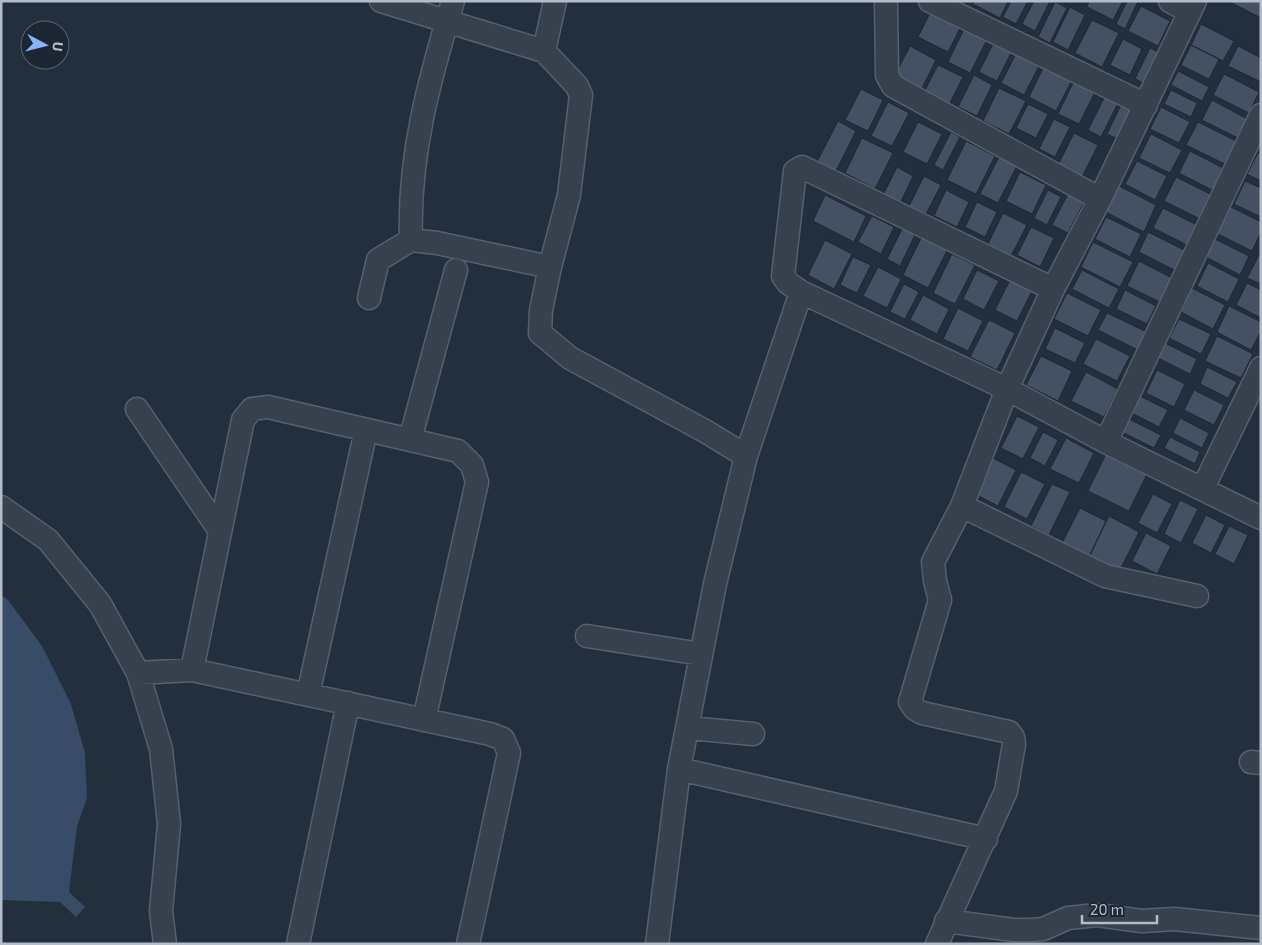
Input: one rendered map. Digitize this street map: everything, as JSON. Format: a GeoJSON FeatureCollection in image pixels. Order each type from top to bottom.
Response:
{"type":"FeatureCollection","features":[{"type":"Feature","properties":{"kind":"street"},"geometry":{"type":"LineString","coordinates":[[381,1],[450,11],[544,51],[577,86],[581,95],[568,195],[541,310],[540,328],[543,336],[570,358],[706,431],[746,456]]}},
{"type":"Feature","properties":{"kind":"street"},"geometry":{"type":"LineString","coordinates":[[544,51],[555,1]]}},
{"type":"Feature","properties":{"kind":"street"},"geometry":{"type":"LineString","coordinates":[[886,1],[887,75],[893,86],[1100,199]]}},
{"type":"Feature","properties":{"kind":"street"},"geometry":{"type":"LineString","coordinates":[[930,1],[1146,105]]}},
{"type":"Feature","properties":{"kind":"street"},"geometry":{"type":"LineString","coordinates":[[937,944],[946,921],[986,840],[1006,791],[1013,758],[1013,737],[1010,732],[922,712],[915,709],[910,702],[940,600],[933,562],[962,506],[1007,389],[1053,288],[1100,199],[1192,7],[1170,1]]}},
{"type":"Feature","properties":{"kind":"street"},"geometry":{"type":"LineString","coordinates":[[411,240],[410,203],[420,120],[450,11]]}},
{"type":"Feature","properties":{"kind":"street"},"geometry":{"type":"LineString","coordinates":[[1106,442],[1261,115]]}},
{"type":"Feature","properties":{"kind":"street"},"geometry":{"type":"LineString","coordinates":[[1053,288],[800,167],[795,171],[784,280],[801,292],[1007,389],[1106,442],[1261,518]]}},
{"type":"Feature","properties":{"kind":"street"},"geometry":{"type":"LineString","coordinates":[[369,298],[378,260],[411,240],[437,243],[550,267]]}},
{"type":"Feature","properties":{"kind":"street"},"geometry":{"type":"LineString","coordinates":[[410,440],[456,270]]}},
{"type":"Feature","properties":{"kind":"street"},"geometry":{"type":"LineString","coordinates":[[657,944],[679,769],[715,584],[746,456],[801,292]]}},
{"type":"Feature","properties":{"kind":"street"},"geometry":{"type":"LineString","coordinates":[[1203,488],[1261,368]]}},
{"type":"Feature","properties":{"kind":"street"},"geometry":{"type":"LineString","coordinates":[[192,670],[243,420],[252,409],[268,407],[458,451],[472,465],[477,482],[424,720]]}},
{"type":"Feature","properties":{"kind":"street"},"geometry":{"type":"LineString","coordinates":[[137,409],[220,531]]}},
{"type":"Feature","properties":{"kind":"street"},"geometry":{"type":"LineString","coordinates":[[308,695],[366,430]]}},
{"type":"Feature","properties":{"kind":"street"},"geometry":{"type":"LineString","coordinates":[[962,506],[1106,576],[1197,596]]}},
{"type":"Feature","properties":{"kind":"street"},"geometry":{"type":"LineString","coordinates":[[1,507],[48,540],[100,604],[138,673],[161,749],[169,824],[161,911],[165,944]]}},
{"type":"Feature","properties":{"kind":"street"},"geometry":{"type":"LineString","coordinates":[[587,636],[701,654]]}},
{"type":"Feature","properties":{"kind":"street"},"geometry":{"type":"LineString","coordinates":[[138,673],[192,670],[424,720],[502,739],[509,753],[468,944]]}},
{"type":"Feature","properties":{"kind":"street"},"geometry":{"type":"LineString","coordinates":[[298,944],[348,704]]}},
{"type":"Feature","properties":{"kind":"street"},"geometry":{"type":"LineString","coordinates":[[688,728],[753,734]]}},
{"type":"Feature","properties":{"kind":"street"},"geometry":{"type":"LineString","coordinates":[[679,769],[986,840]]}},
{"type":"Feature","properties":{"kind":"street"},"geometry":{"type":"LineString","coordinates":[[946,921],[1014,930],[1031,930],[1043,929],[1068,918],[1098,915],[1142,921],[1174,919],[1261,928]]}},
{"type":"Feature","properties":{"kind":"water"},"geometry":{"type":"Polygon","coordinates":[[[1,595],[8,600],[42,646],[71,704],[85,753],[87,798],[77,826],[69,892],[85,907],[76,917],[60,902],[1,900],[1,595]]]}},
{"type":"Feature","properties":{"kind":"building"},"geometry":{"type":"Polygon","coordinates":[[[974,1],[1008,1],[1000,18],[973,4],[974,1]]]}},
{"type":"Feature","properties":{"kind":"building"},"geometry":{"type":"Polygon","coordinates":[[[1011,1],[1028,1],[1016,24],[1003,17],[1011,1]]]}},
{"type":"Feature","properties":{"kind":"building"},"geometry":{"type":"Polygon","coordinates":[[[1034,1],[1050,1],[1035,31],[1022,24],[1034,1]]]}},
{"type":"Feature","properties":{"kind":"building"},"geometry":{"type":"Polygon","coordinates":[[[1089,1],[1123,1],[1113,20],[1087,7],[1089,1]]]}},
{"type":"Feature","properties":{"kind":"building"},"geometry":{"type":"Polygon","coordinates":[[[1127,1],[1138,1],[1125,29],[1116,24],[1127,1]]]}},
{"type":"Feature","properties":{"kind":"building"},"geometry":{"type":"Polygon","coordinates":[[[1228,1],[1261,1],[1261,18],[1228,1]]]}},
{"type":"Feature","properties":{"kind":"building"},"geometry":{"type":"Polygon","coordinates":[[[1055,2],[1067,8],[1050,43],[1038,37],[1055,2]]]}},
{"type":"Feature","properties":{"kind":"building"},"geometry":{"type":"Polygon","coordinates":[[[1141,6],[1170,21],[1158,46],[1128,31],[1141,6]]]}},
{"type":"Feature","properties":{"kind":"building"},"geometry":{"type":"Polygon","coordinates":[[[1070,7],[1085,15],[1068,50],[1053,42],[1070,7]]]}},
{"type":"Feature","properties":{"kind":"building"},"geometry":{"type":"Polygon","coordinates":[[[932,9],[962,24],[948,52],[918,37],[932,9]]]}},
{"type":"Feature","properties":{"kind":"building"},"geometry":{"type":"Polygon","coordinates":[[[1092,20],[1119,33],[1102,67],[1075,53],[1092,20]]]}},
{"type":"Feature","properties":{"kind":"building"},"geometry":{"type":"Polygon","coordinates":[[[1201,24],[1234,41],[1223,61],[1191,45],[1201,24]]]}},
{"type":"Feature","properties":{"kind":"building"},"geometry":{"type":"Polygon","coordinates":[[[964,29],[987,40],[970,73],[948,62],[964,29]]]}},
{"type":"Feature","properties":{"kind":"building"},"geometry":{"type":"Polygon","coordinates":[[[1123,39],[1142,49],[1130,75],[1110,65],[1123,39]]]}},
{"type":"Feature","properties":{"kind":"building"},"geometry":{"type":"Polygon","coordinates":[[[994,42],[1012,51],[997,81],[979,72],[994,42]]]}},
{"type":"Feature","properties":{"kind":"building"},"geometry":{"type":"Polygon","coordinates":[[[1191,45],[1219,59],[1209,79],[1181,65],[1191,45]]]}},
{"type":"Feature","properties":{"kind":"building"},"geometry":{"type":"Polygon","coordinates":[[[910,46],[936,60],[921,90],[894,77],[910,46]]]}},
{"type":"Feature","properties":{"kind":"building"},"geometry":{"type":"Polygon","coordinates":[[[1238,46],[1261,58],[1261,82],[1228,66],[1238,46]]]}},
{"type":"Feature","properties":{"kind":"building"},"geometry":{"type":"Polygon","coordinates":[[[1150,48],[1160,53],[1144,83],[1135,79],[1150,48]]]}},
{"type":"Feature","properties":{"kind":"building"},"geometry":{"type":"Polygon","coordinates":[[[1017,52],[1040,64],[1024,95],[1001,83],[1017,52]]]}},
{"type":"Feature","properties":{"kind":"building"},"geometry":{"type":"Polygon","coordinates":[[[1046,62],[1074,76],[1056,111],[1029,97],[1046,62]]]}},
{"type":"Feature","properties":{"kind":"building"},"geometry":{"type":"Polygon","coordinates":[[[938,65],[963,77],[947,109],[922,96],[938,65]]]}},
{"type":"Feature","properties":{"kind":"building"},"geometry":{"type":"Polygon","coordinates":[[[1178,71],[1209,87],[1202,101],[1171,85],[1178,71]]]}},
{"type":"Feature","properties":{"kind":"building"},"geometry":{"type":"Polygon","coordinates":[[[1224,74],[1259,92],[1249,113],[1213,95],[1224,74]]]}},
{"type":"Feature","properties":{"kind":"building"},"geometry":{"type":"Polygon","coordinates":[[[974,75],[992,85],[977,116],[958,107],[974,75]]]}},
{"type":"Feature","properties":{"kind":"building"},"geometry":{"type":"Polygon","coordinates":[[[1076,77],[1097,88],[1079,124],[1058,114],[1076,77]]]}},
{"type":"Feature","properties":{"kind":"building"},"geometry":{"type":"Polygon","coordinates":[[[999,88],[1026,101],[1009,134],[983,121],[999,88]]]}},
{"type":"Feature","properties":{"kind":"building"},"geometry":{"type":"Polygon","coordinates":[[[861,89],[883,100],[868,131],[845,120],[861,89]]]}},
{"type":"Feature","properties":{"kind":"building"},"geometry":{"type":"Polygon","coordinates":[[[1171,90],[1197,103],[1191,117],[1164,104],[1171,90]]]}},
{"type":"Feature","properties":{"kind":"building"},"geometry":{"type":"Polygon","coordinates":[[[1106,94],[1119,101],[1101,137],[1088,130],[1106,94]]]}},
{"type":"Feature","properties":{"kind":"building"},"geometry":{"type":"Polygon","coordinates":[[[1212,100],[1249,120],[1240,139],[1202,120],[1212,100]]]}},
{"type":"Feature","properties":{"kind":"building"},"geometry":{"type":"Polygon","coordinates":[[[888,102],[909,113],[892,146],[871,136],[888,102]]]}},
{"type":"Feature","properties":{"kind":"building"},"geometry":{"type":"Polygon","coordinates":[[[1122,103],[1137,111],[1122,141],[1107,134],[1122,103]]]}},
{"type":"Feature","properties":{"kind":"building"},"geometry":{"type":"Polygon","coordinates":[[[1028,104],[1048,114],[1036,138],[1016,128],[1028,104]]]}},
{"type":"Feature","properties":{"kind":"building"},"geometry":{"type":"Polygon","coordinates":[[[1161,107],[1190,122],[1179,143],[1150,129],[1161,107]]]}},
{"type":"Feature","properties":{"kind":"building"},"geometry":{"type":"Polygon","coordinates":[[[1054,119],[1070,127],[1055,157],[1039,149],[1054,119]]]}},
{"type":"Feature","properties":{"kind":"building"},"geometry":{"type":"Polygon","coordinates":[[[838,121],[856,131],[836,171],[817,162],[838,121]]]}},
{"type":"Feature","properties":{"kind":"building"},"geometry":{"type":"Polygon","coordinates":[[[918,122],[942,134],[927,164],[903,152],[918,122]]]}},
{"type":"Feature","properties":{"kind":"building"},"geometry":{"type":"Polygon","coordinates":[[[1198,122],[1238,142],[1227,165],[1186,145],[1198,122]]]}},
{"type":"Feature","properties":{"kind":"building"},"geometry":{"type":"Polygon","coordinates":[[[951,132],[960,137],[943,170],[934,165],[951,132]]]}},
{"type":"Feature","properties":{"kind":"building"},"geometry":{"type":"Polygon","coordinates":[[[1074,133],[1098,145],[1082,177],[1058,165],[1074,133]]]}},
{"type":"Feature","properties":{"kind":"building"},"geometry":{"type":"Polygon","coordinates":[[[1151,134],[1182,150],[1170,173],[1139,158],[1151,134]]]}},
{"type":"Feature","properties":{"kind":"building"},"geometry":{"type":"Polygon","coordinates":[[[862,138],[893,153],[875,189],[845,173],[862,138]]]}},
{"type":"Feature","properties":{"kind":"building"},"geometry":{"type":"Polygon","coordinates":[[[966,141],[995,156],[976,194],[947,180],[966,141]]]}},
{"type":"Feature","properties":{"kind":"building"},"geometry":{"type":"Polygon","coordinates":[[[1190,151],[1227,170],[1216,192],[1179,173],[1190,151]]]}},
{"type":"Feature","properties":{"kind":"building"},"geometry":{"type":"Polygon","coordinates":[[[1258,153],[1261,155],[1261,181],[1247,174],[1258,153]]]}},
{"type":"Feature","properties":{"kind":"building"},"geometry":{"type":"Polygon","coordinates":[[[1000,155],[1018,164],[998,203],[980,194],[1000,155]]]}},
{"type":"Feature","properties":{"kind":"building"},"geometry":{"type":"Polygon","coordinates":[[[1137,161],[1167,176],[1155,200],[1125,184],[1137,161]]]}},
{"type":"Feature","properties":{"kind":"building"},"geometry":{"type":"Polygon","coordinates":[[[897,167],[913,176],[899,206],[882,197],[897,167]]]}},
{"type":"Feature","properties":{"kind":"building"},"geometry":{"type":"Polygon","coordinates":[[[1020,172],[1046,185],[1032,214],[1006,201],[1020,172]]]}},
{"type":"Feature","properties":{"kind":"building"},"geometry":{"type":"Polygon","coordinates":[[[924,176],[941,185],[926,214],[909,206],[924,176]]]}},
{"type":"Feature","properties":{"kind":"building"},"geometry":{"type":"Polygon","coordinates":[[[1176,177],[1214,196],[1202,220],[1164,201],[1176,177]]]}},
{"type":"Feature","properties":{"kind":"building"},"geometry":{"type":"Polygon","coordinates":[[[1245,181],[1261,188],[1261,217],[1234,204],[1245,181]]]}},
{"type":"Feature","properties":{"kind":"building"},"geometry":{"type":"Polygon","coordinates":[[[1119,186],[1156,205],[1144,232],[1106,212],[1119,186]]]}},
{"type":"Feature","properties":{"kind":"building"},"geometry":{"type":"Polygon","coordinates":[[[946,190],[969,202],[957,227],[934,216],[946,190]]]}},
{"type":"Feature","properties":{"kind":"building"},"geometry":{"type":"Polygon","coordinates":[[[1048,190],[1061,197],[1047,225],[1034,218],[1048,190]]]}},
{"type":"Feature","properties":{"kind":"building"},"geometry":{"type":"Polygon","coordinates":[[[1068,194],[1084,202],[1068,233],[1052,225],[1068,194]]]}},
{"type":"Feature","properties":{"kind":"building"},"geometry":{"type":"Polygon","coordinates":[[[825,195],[866,216],[854,242],[813,221],[825,195]]]}},
{"type":"Feature","properties":{"kind":"building"},"geometry":{"type":"Polygon","coordinates":[[[977,202],[997,212],[985,237],[965,227],[977,202]]]}},
{"type":"Feature","properties":{"kind":"building"},"geometry":{"type":"Polygon","coordinates":[[[1229,206],[1261,222],[1261,232],[1252,251],[1216,233],[1229,206]]]}},
{"type":"Feature","properties":{"kind":"building"},"geometry":{"type":"Polygon","coordinates":[[[1163,208],[1199,226],[1189,246],[1153,228],[1163,208]]]}},
{"type":"Feature","properties":{"kind":"building"},"geometry":{"type":"Polygon","coordinates":[[[1003,213],[1027,225],[1011,256],[988,244],[1003,213]]]}},
{"type":"Feature","properties":{"kind":"building"},"geometry":{"type":"Polygon","coordinates":[[[872,216],[894,227],[881,254],[858,242],[872,216]]]}},
{"type":"Feature","properties":{"kind":"building"},"geometry":{"type":"Polygon","coordinates":[[[1106,217],[1141,234],[1130,257],[1095,239],[1106,217]]]}},
{"type":"Feature","properties":{"kind":"building"},"geometry":{"type":"Polygon","coordinates":[[[904,225],[917,231],[900,266],[887,259],[904,225]]]}},
{"type":"Feature","properties":{"kind":"building"},"geometry":{"type":"Polygon","coordinates":[[[1031,227],[1054,238],[1040,267],[1017,255],[1031,227]]]}},
{"type":"Feature","properties":{"kind":"building"},"geometry":{"type":"Polygon","coordinates":[[[1148,232],[1186,251],[1176,271],[1139,252],[1148,232]]]}},
{"type":"Feature","properties":{"kind":"building"},"geometry":{"type":"Polygon","coordinates":[[[922,236],[948,249],[928,288],[903,275],[922,236]]]}},
{"type":"Feature","properties":{"kind":"building"},"geometry":{"type":"Polygon","coordinates":[[[1215,239],[1249,256],[1240,275],[1206,257],[1215,239]]]}},
{"type":"Feature","properties":{"kind":"building"},"geometry":{"type":"Polygon","coordinates":[[[825,240],[852,254],[834,289],[808,275],[825,240]]]}},
{"type":"Feature","properties":{"kind":"building"},"geometry":{"type":"Polygon","coordinates":[[[1093,242],[1133,262],[1120,287],[1081,267],[1093,242]]]}},
{"type":"Feature","properties":{"kind":"building"},"geometry":{"type":"Polygon","coordinates":[[[952,254],[975,265],[955,304],[933,293],[952,254]]]}},
{"type":"Feature","properties":{"kind":"building"},"geometry":{"type":"Polygon","coordinates":[[[1259,255],[1261,256],[1261,284],[1247,278],[1259,255]]]}},
{"type":"Feature","properties":{"kind":"building"},"geometry":{"type":"Polygon","coordinates":[[[853,257],[871,265],[857,293],[840,285],[853,257]]]}},
{"type":"Feature","properties":{"kind":"building"},"geometry":{"type":"Polygon","coordinates":[[[1139,261],[1174,279],[1162,303],[1127,286],[1139,261]]]}},
{"type":"Feature","properties":{"kind":"building"},"geometry":{"type":"Polygon","coordinates":[[[1208,263],[1239,279],[1228,302],[1197,286],[1208,263]]]}},
{"type":"Feature","properties":{"kind":"building"},"geometry":{"type":"Polygon","coordinates":[[[878,267],[901,279],[887,308],[863,296],[878,267]]]}},
{"type":"Feature","properties":{"kind":"building"},"geometry":{"type":"Polygon","coordinates":[[[977,270],[999,281],[984,310],[963,299],[977,270]]]}},
{"type":"Feature","properties":{"kind":"building"},"geometry":{"type":"Polygon","coordinates":[[[1082,270],[1119,289],[1109,308],[1072,289],[1082,270]]]}},
{"type":"Feature","properties":{"kind":"building"},"geometry":{"type":"Polygon","coordinates":[[[1010,280],[1032,291],[1017,321],[995,310],[1010,280]]]}},
{"type":"Feature","properties":{"kind":"building"},"geometry":{"type":"Polygon","coordinates":[[[1247,283],[1261,290],[1261,318],[1236,305],[1247,283]]]}},
{"type":"Feature","properties":{"kind":"building"},"geometry":{"type":"Polygon","coordinates":[[[904,284],[919,292],[905,319],[890,312],[904,284]]]}},
{"type":"Feature","properties":{"kind":"building"},"geometry":{"type":"Polygon","coordinates":[[[1192,288],[1225,305],[1213,329],[1181,312],[1192,288]]]}},
{"type":"Feature","properties":{"kind":"building"},"geometry":{"type":"Polygon","coordinates":[[[1125,290],[1156,306],[1147,324],[1116,309],[1125,290]]]}},
{"type":"Feature","properties":{"kind":"building"},"geometry":{"type":"Polygon","coordinates":[[[1067,293],[1101,310],[1088,336],[1054,319],[1067,293]]]}},
{"type":"Feature","properties":{"kind":"building"},"geometry":{"type":"Polygon","coordinates":[[[923,295],[949,309],[937,334],[910,320],[923,295]]]}},
{"type":"Feature","properties":{"kind":"building"},"geometry":{"type":"Polygon","coordinates":[[[1229,306],[1261,322],[1261,331],[1251,350],[1217,332],[1229,306]]]}},
{"type":"Feature","properties":{"kind":"building"},"geometry":{"type":"Polygon","coordinates":[[[958,308],[983,321],[968,351],[943,339],[958,308]]]}},
{"type":"Feature","properties":{"kind":"building"},"geometry":{"type":"Polygon","coordinates":[[[1107,313],[1147,332],[1138,350],[1098,330],[1107,313]]]}},
{"type":"Feature","properties":{"kind":"building"},"geometry":{"type":"Polygon","coordinates":[[[1179,319],[1211,334],[1201,354],[1169,338],[1179,319]]]}},
{"type":"Feature","properties":{"kind":"building"},"geometry":{"type":"Polygon","coordinates":[[[989,320],[1015,333],[997,370],[970,357],[989,320]]]}},
{"type":"Feature","properties":{"kind":"building"},"geometry":{"type":"Polygon","coordinates":[[[1055,328],[1085,343],[1075,363],[1045,349],[1055,328]]]}},
{"type":"Feature","properties":{"kind":"building"},"geometry":{"type":"Polygon","coordinates":[[[1217,336],[1253,354],[1241,378],[1205,361],[1217,336]]]}},
{"type":"Feature","properties":{"kind":"building"},"geometry":{"type":"Polygon","coordinates":[[[1096,339],[1130,356],[1117,381],[1083,364],[1096,339]]]}},
{"type":"Feature","properties":{"kind":"building"},"geometry":{"type":"Polygon","coordinates":[[[1163,342],[1197,359],[1190,374],[1156,357],[1163,342]]]}},
{"type":"Feature","properties":{"kind":"building"},"geometry":{"type":"Polygon","coordinates":[[[1041,356],[1072,371],[1058,401],[1026,385],[1041,356]]]}},
{"type":"Feature","properties":{"kind":"building"},"geometry":{"type":"Polygon","coordinates":[[[1207,367],[1237,382],[1228,398],[1200,384],[1207,367]]]}},
{"type":"Feature","properties":{"kind":"building"},"geometry":{"type":"Polygon","coordinates":[[[1157,370],[1185,384],[1174,407],[1146,393],[1157,370]]]}},
{"type":"Feature","properties":{"kind":"building"},"geometry":{"type":"Polygon","coordinates":[[[1086,372],[1118,389],[1104,417],[1071,401],[1086,372]]]}},
{"type":"Feature","properties":{"kind":"building"},"geometry":{"type":"Polygon","coordinates":[[[1194,390],[1224,405],[1214,425],[1184,410],[1194,390]]]}},
{"type":"Feature","properties":{"kind":"building"},"geometry":{"type":"Polygon","coordinates":[[[1138,395],[1168,410],[1159,427],[1130,412],[1138,395]]]}},
{"type":"Feature","properties":{"kind":"building"},"geometry":{"type":"Polygon","coordinates":[[[1017,416],[1039,427],[1023,459],[1001,448],[1017,416]]]}},
{"type":"Feature","properties":{"kind":"building"},"geometry":{"type":"Polygon","coordinates":[[[1127,418],[1161,435],[1154,448],[1120,431],[1127,418]]]}},
{"type":"Feature","properties":{"kind":"building"},"geometry":{"type":"Polygon","coordinates":[[[1180,418],[1209,433],[1202,448],[1173,433],[1180,418]]]}},
{"type":"Feature","properties":{"kind":"building"},"geometry":{"type":"Polygon","coordinates":[[[1043,432],[1058,440],[1045,466],[1030,458],[1043,432]]]}},
{"type":"Feature","properties":{"kind":"building"},"geometry":{"type":"Polygon","coordinates":[[[1170,437],[1200,452],[1195,464],[1164,448],[1170,437]]]}},
{"type":"Feature","properties":{"kind":"building"},"geometry":{"type":"Polygon","coordinates":[[[1066,438],[1094,453],[1079,483],[1050,469],[1066,438]]]}},
{"type":"Feature","properties":{"kind":"building"},"geometry":{"type":"Polygon","coordinates":[[[1106,454],[1147,474],[1129,511],[1088,491],[1106,454]]]}},
{"type":"Feature","properties":{"kind":"building"},"geometry":{"type":"Polygon","coordinates":[[[993,458],[1016,470],[998,506],[975,494],[993,458]]]}},
{"type":"Feature","properties":{"kind":"building"},"geometry":{"type":"Polygon","coordinates":[[[1021,472],[1045,484],[1027,519],[1004,507],[1021,472]]]}},
{"type":"Feature","properties":{"kind":"building"},"geometry":{"type":"Polygon","coordinates":[[[1052,484],[1070,492],[1049,535],[1031,526],[1052,484]]]}},
{"type":"Feature","properties":{"kind":"building"},"geometry":{"type":"Polygon","coordinates":[[[1153,494],[1172,504],[1157,533],[1138,523],[1153,494]]]}},
{"type":"Feature","properties":{"kind":"building"},"geometry":{"type":"Polygon","coordinates":[[[1180,500],[1198,509],[1181,543],[1164,534],[1180,500]]]}},
{"type":"Feature","properties":{"kind":"building"},"geometry":{"type":"Polygon","coordinates":[[[1080,508],[1106,521],[1089,557],[1062,543],[1080,508]]]}},
{"type":"Feature","properties":{"kind":"building"},"geometry":{"type":"Polygon","coordinates":[[[1206,515],[1225,525],[1211,553],[1192,543],[1206,515]]]}},
{"type":"Feature","properties":{"kind":"building"},"geometry":{"type":"Polygon","coordinates":[[[1109,516],[1139,532],[1119,572],[1089,557],[1109,516]]]}},
{"type":"Feature","properties":{"kind":"building"},"geometry":{"type":"Polygon","coordinates":[[[1229,526],[1248,535],[1234,564],[1215,554],[1229,526]]]}},
{"type":"Feature","properties":{"kind":"building"},"geometry":{"type":"Polygon","coordinates":[[[1146,533],[1171,546],[1157,574],[1132,561],[1146,533]]]}}]}
